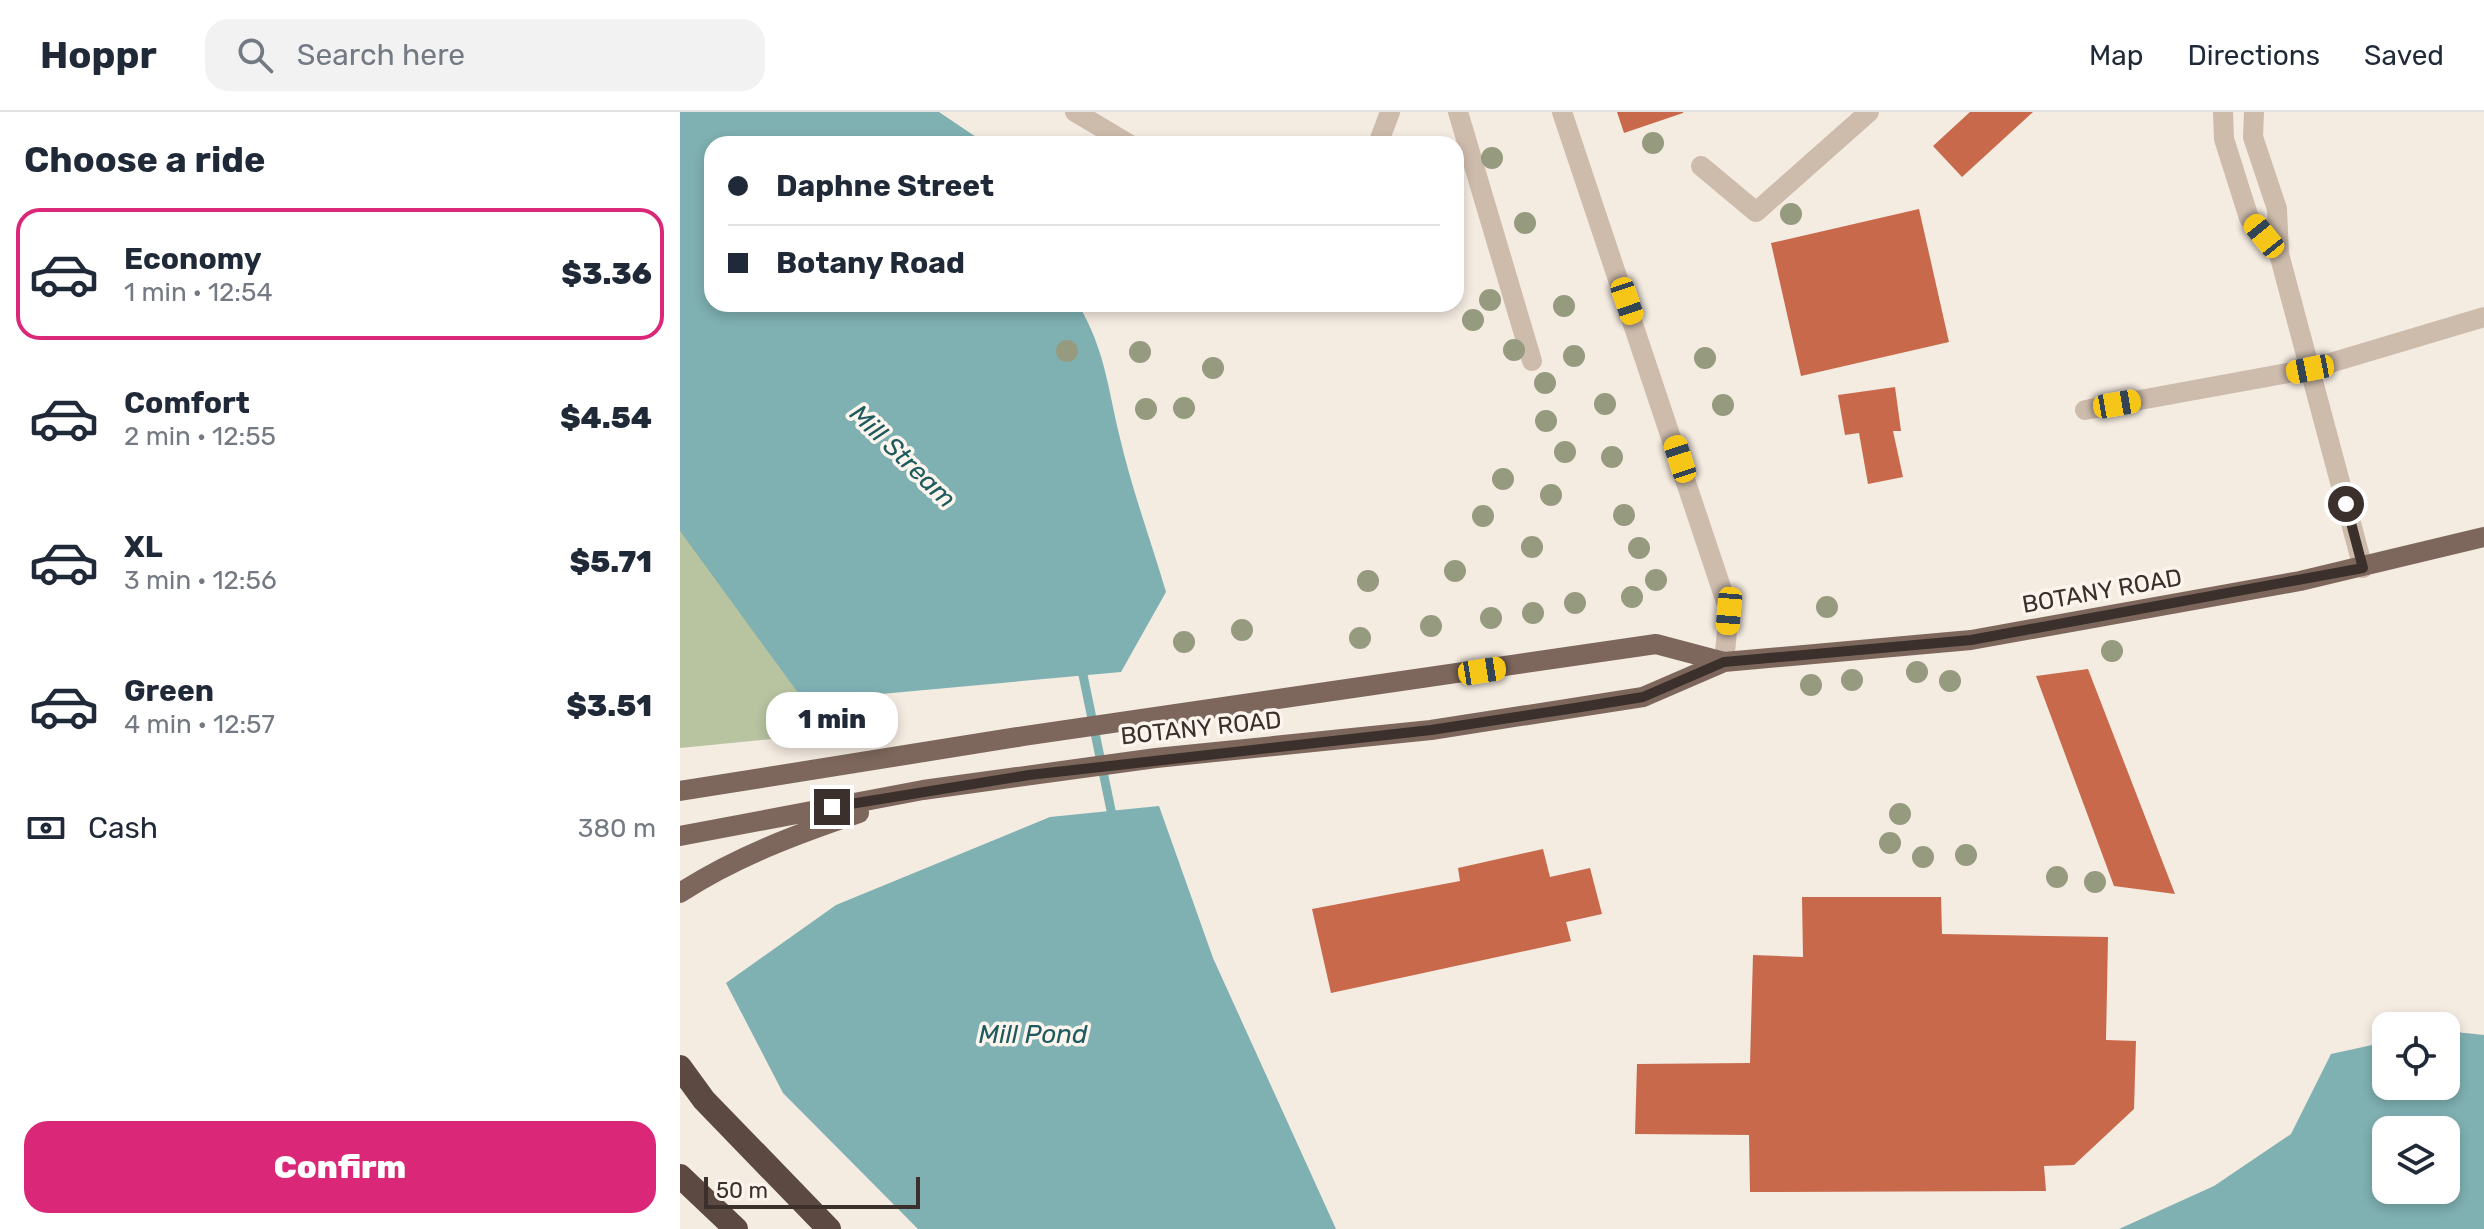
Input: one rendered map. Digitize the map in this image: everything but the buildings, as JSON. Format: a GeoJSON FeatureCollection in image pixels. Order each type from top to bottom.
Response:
{"type":"FeatureCollection","features":[{"type":"Feature","properties":{"kind":"highway"},"geometry":{"type":"LineString","coordinates":[[680,1067],[704,1100],[829,1229]]}},
{"type":"Feature","properties":{"kind":"highway"},"geometry":{"type":"LineString","coordinates":[[680,1176],[736,1229]]}},
{"type":"Feature","properties":{"kind":"main road","name":"BOTANY ROAD"},"geometry":{"type":"LineString","coordinates":[[680,836],[923,790],[1156,758],[1431,730],[1643,697],[1724,662],[1971,640],[2363,568],[2484,537]]}},
{"type":"Feature","properties":{"kind":"main road","name":"BOTANY ROAD"},"geometry":{"type":"LineString","coordinates":[[680,791],[1024,736],[1656,644],[1724,662]]}},
{"type":"Feature","properties":{"kind":"main road"},"geometry":{"type":"LineString","coordinates":[[680,893],[704,878],[797,834],[923,790]]}},
{"type":"Feature","properties":{"kind":"street"},"geometry":{"type":"LineString","coordinates":[[1075,112],[1116,136]]}},
{"type":"Feature","properties":{"kind":"street"},"geometry":{"type":"LineString","coordinates":[[1381,136],[1390,112]]}},
{"type":"Feature","properties":{"kind":"street"},"geometry":{"type":"LineString","coordinates":[[1458,112],[1532,361]]}},
{"type":"Feature","properties":{"kind":"street"},"geometry":{"type":"LineString","coordinates":[[1562,112],[1729,611],[1724,662]]}},
{"type":"Feature","properties":{"kind":"street"},"geometry":{"type":"LineString","coordinates":[[1701,166],[1756,212],[1869,112]]}},
{"type":"Feature","properties":{"kind":"street"},"geometry":{"type":"LineString","coordinates":[[2223,112],[2224,139],[2249,218],[2279,254]]}},
{"type":"Feature","properties":{"kind":"street"},"geometry":{"type":"LineString","coordinates":[[2254,112],[2253,137],[2277,209],[2279,254],[2363,568]]}},
{"type":"Feature","properties":{"kind":"street"},"geometry":{"type":"LineString","coordinates":[[2085,410],[2310,369],[2484,317]]}},
{"type":"Feature","properties":{"kind":"green space"},"geometry":{"type":"Polygon","coordinates":[[[680,525],[832,733],[680,748],[680,525]]]}},
{"type":"Feature","properties":{"kind":"water","name":"Mill Stream"},"geometry":{"type":"Polygon","coordinates":[[[680,112],[939,112],[975,136],[704,136],[704,312],[1082,312],[1100,353],[1130,477],[1166,592],[1121,672],[804,701],[680,531],[680,112]]]}},
{"type":"Feature","properties":{"kind":"water","name":"Mill Pond"},"geometry":{"type":"Polygon","coordinates":[[[1159,806],[1213,958],[1336,1229],[918,1229],[783,1093],[726,983],[836,905],[1050,817],[1159,806]]]}},
{"type":"Feature","properties":{"kind":"water"},"geometry":{"type":"Polygon","coordinates":[[[2460,1032],[2484,1035],[2484,1229],[2119,1229],[2214,1186],[2291,1134],[2331,1054],[2372,1045],[2372,1100],[2460,1100],[2460,1032]]]}},
{"type":"Feature","properties":{"kind":"waterway"},"geometry":{"type":"LineString","coordinates":[[1078,668],[1083,675],[1113,820]]}},
{"type":"Feature","properties":{"kind":"route"},"geometry":{"type":"LineString","coordinates":[[832,807],[923,790],[1156,758],[1431,730],[1643,697],[1724,662],[1971,640],[2300,581],[2363,568],[2346,504]]}}]}
